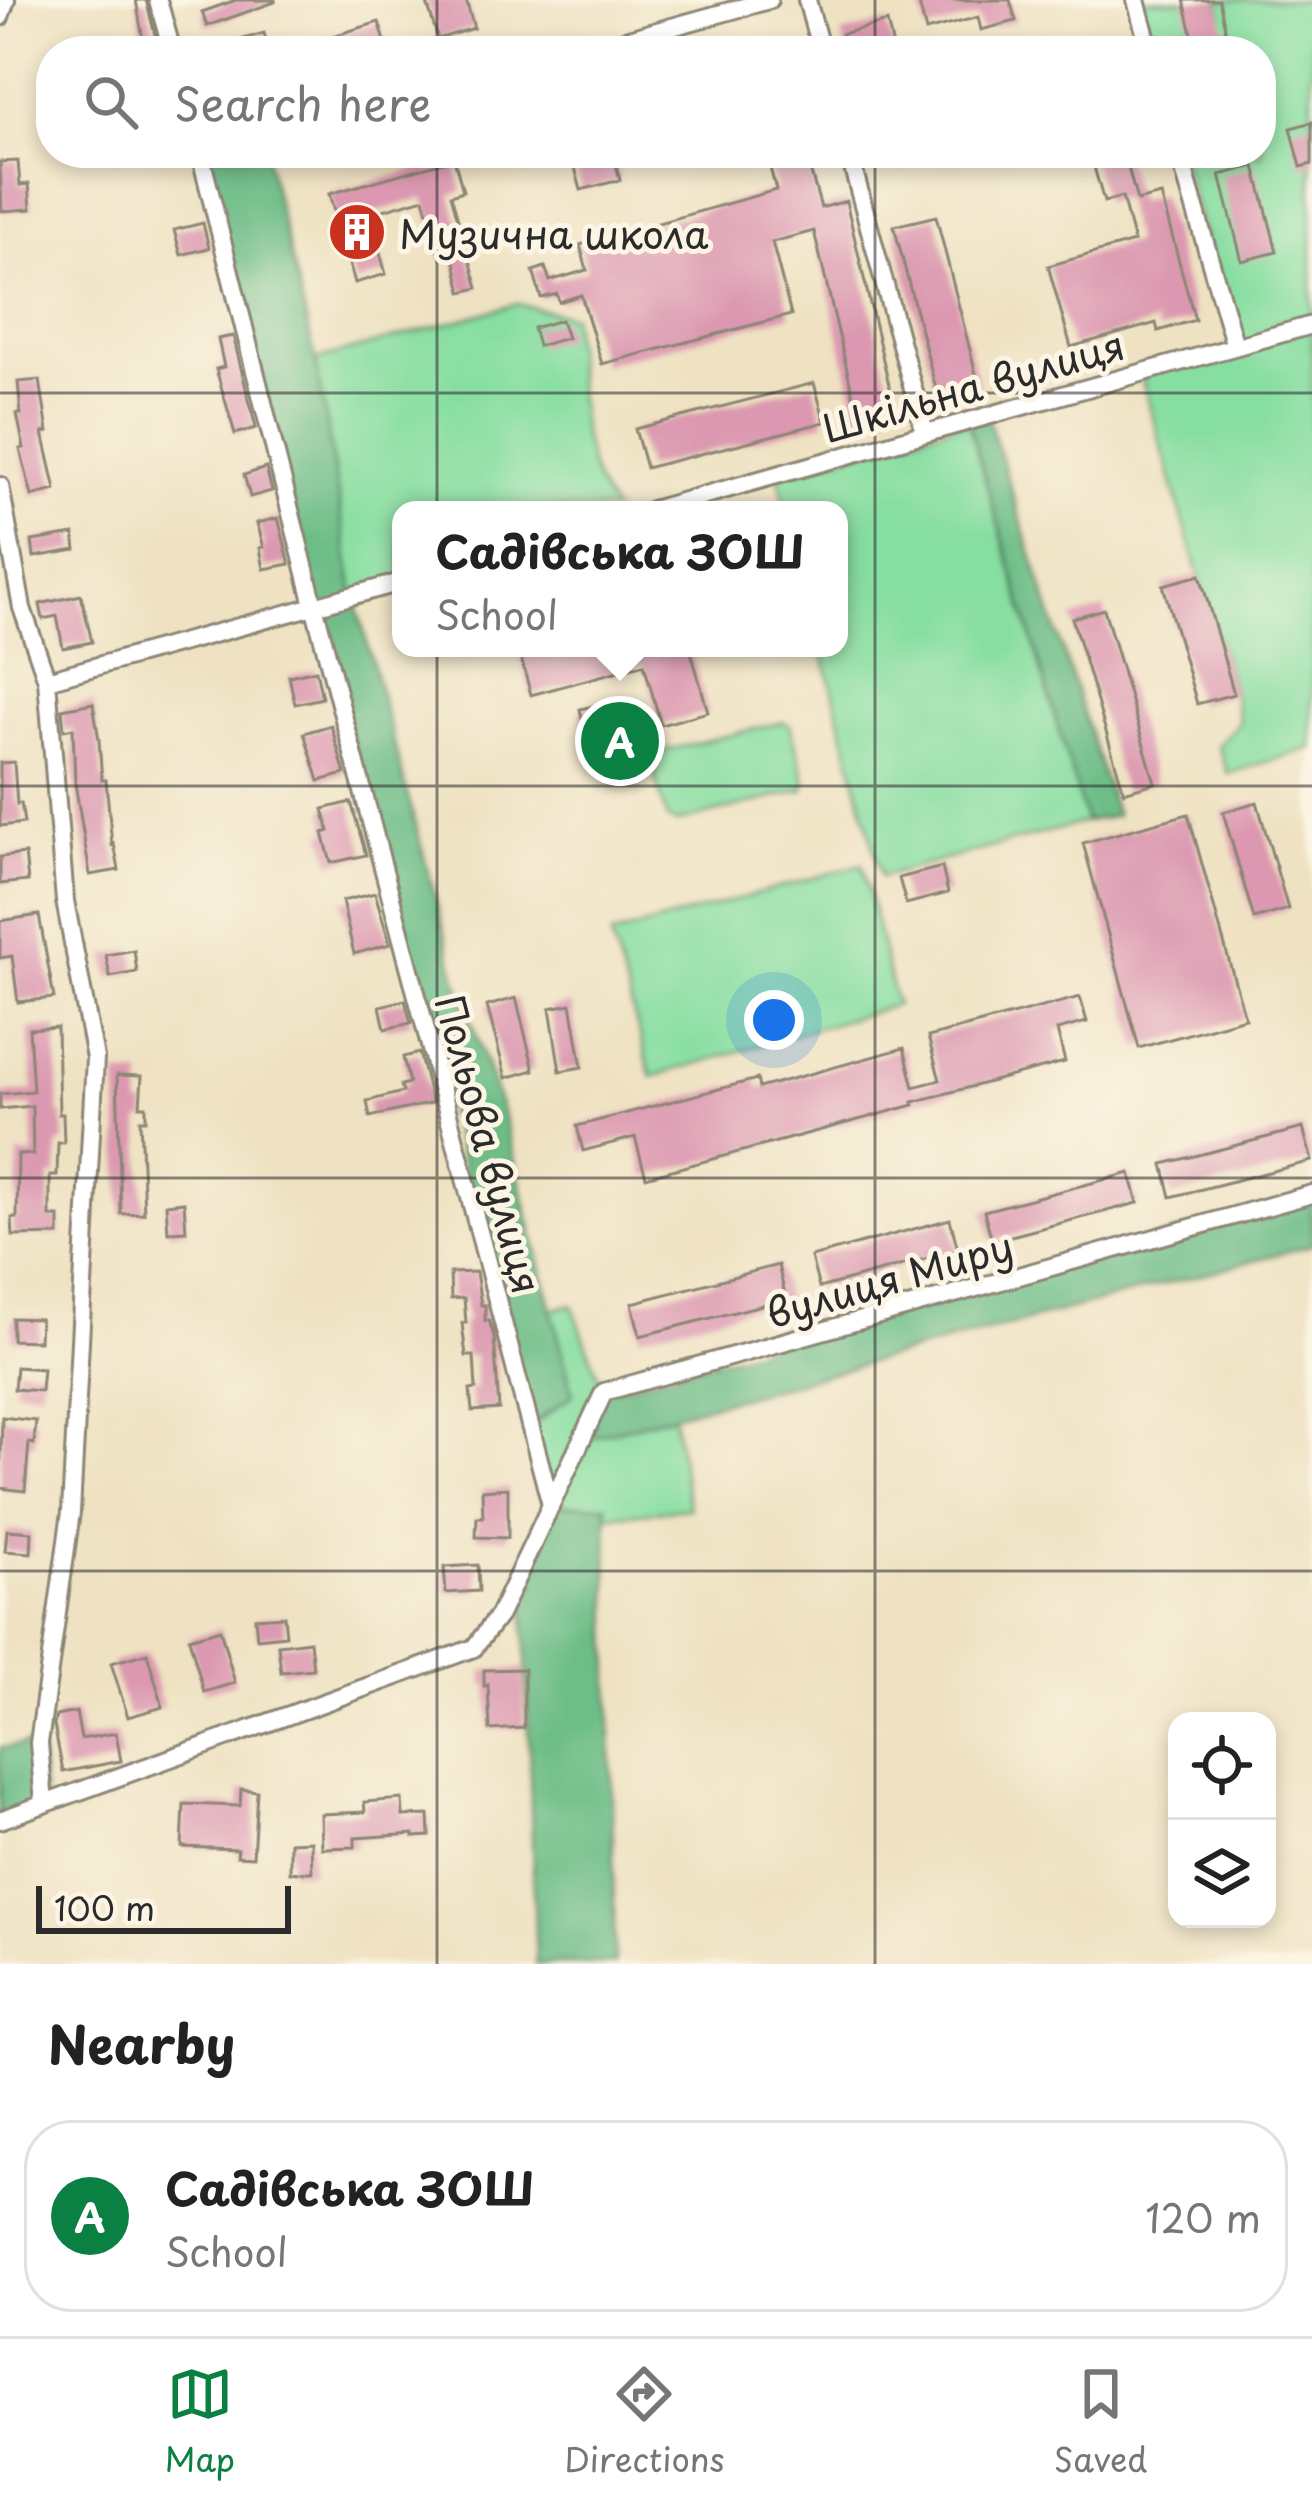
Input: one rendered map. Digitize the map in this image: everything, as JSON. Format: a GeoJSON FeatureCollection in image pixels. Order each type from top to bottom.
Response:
{"type":"FeatureCollection","features":[{"type":"Feature","properties":{"kind":"street"},"geometry":{"type":"LineString","coordinates":[[0,17],[5,0]]}},
{"type":"Feature","properties":{"kind":"street"},"geometry":{"type":"LineString","coordinates":[[158,0],[168,36]]}},
{"type":"Feature","properties":{"kind":"street"},"geometry":{"type":"LineString","coordinates":[[639,36],[769,0]]}},
{"type":"Feature","properties":{"kind":"street"},"geometry":{"type":"LineString","coordinates":[[807,0],[817,36]]}},
{"type":"Feature","properties":{"kind":"street"},"geometry":{"type":"LineString","coordinates":[[1136,0],[1146,36]]}},
{"type":"Feature","properties":{"kind":"street","name":"Польова вулиця"},"geometry":{"type":"LineString","coordinates":[[209,168],[314,605],[551,1505]]}},
{"type":"Feature","properties":{"kind":"street"},"geometry":{"type":"LineString","coordinates":[[853,168],[925,433]]}},
{"type":"Feature","properties":{"kind":"street"},"geometry":{"type":"LineString","coordinates":[[1184,168],[1235,346]]}},
{"type":"Feature","properties":{"kind":"street","name":"Шкільна вулиця"},"geometry":{"type":"LineString","coordinates":[[684,501],[1312,325]]}},
{"type":"Feature","properties":{"kind":"street"},"geometry":{"type":"LineString","coordinates":[[0,486],[22,608],[47,680],[65,901],[95,1058],[70,1512],[39,1743],[44,1804]]}},
{"type":"Feature","properties":{"kind":"street"},"geometry":{"type":"LineString","coordinates":[[47,680],[392,583]]}},
{"type":"Feature","properties":{"kind":"street","name":"вулиця Миру"},"geometry":{"type":"LineString","coordinates":[[551,1505],[604,1392],[1312,1194]]}},
{"type":"Feature","properties":{"kind":"street"},"geometry":{"type":"LineString","coordinates":[[0,1820],[475,1648],[499,1615],[551,1505]]}},
{"type":"Feature","properties":{"kind":"green space"},"geometry":{"type":"Polygon","coordinates":[[[1136,0],[1184,0],[1222,16],[1219,0],[1312,0],[1312,748],[1228,774],[1218,745],[1239,723],[1234,694],[1140,373],[1235,347],[1184,168],[1276,168],[1276,36],[1146,36],[1136,0]]]}},
{"type":"Feature","properties":{"kind":"green space"},"geometry":{"type":"Polygon","coordinates":[[[204,168],[269,168],[316,360],[354,595],[458,983],[504,1117],[573,1395],[530,1426],[204,168]]]}},
{"type":"Feature","properties":{"kind":"green space"},"geometry":{"type":"Polygon","coordinates":[[[517,304],[571,316],[585,446],[608,501],[392,501],[392,584],[354,595],[316,360],[517,304]]]}},
{"type":"Feature","properties":{"kind":"green space"},"geometry":{"type":"Polygon","coordinates":[[[987,415],[1116,816],[1086,822],[968,421],[987,415]]]}},
{"type":"Feature","properties":{"kind":"green space"},"geometry":{"type":"Polygon","coordinates":[[[968,421],[1086,822],[881,877],[824,657],[848,657],[848,501],[785,501],[778,475],[968,421]]]}},
{"type":"Feature","properties":{"kind":"green space"},"geometry":{"type":"Polygon","coordinates":[[[783,722],[790,725],[806,782],[803,790],[676,823],[667,819],[651,760],[655,753],[783,722]]]}},
{"type":"Feature","properties":{"kind":"green space"},"geometry":{"type":"Polygon","coordinates":[[[862,864],[896,1005],[652,1077],[611,936],[862,864]]]}},
{"type":"Feature","properties":{"kind":"green space"},"geometry":{"type":"Polygon","coordinates":[[[1312,1194],[1312,1245],[582,1439],[604,1392],[1312,1194]]]}},
{"type":"Feature","properties":{"kind":"green space"},"geometry":{"type":"Polygon","coordinates":[[[572,1304],[604,1392],[584,1439],[673,1415],[689,1508],[608,1516],[607,1506],[551,1505],[533,1426],[573,1395],[552,1310],[572,1304]]]}},
{"type":"Feature","properties":{"kind":"green space"},"geometry":{"type":"Polygon","coordinates":[[[551,1505],[607,1505],[615,1964],[536,1964],[523,1563],[551,1505]]]}},
{"type":"Feature","properties":{"kind":"green space"},"geometry":{"type":"Polygon","coordinates":[[[39,1743],[44,1804],[0,1820],[0,1748],[39,1743]]]}},
{"type":"Feature","properties":{"kind":"building"},"geometry":{"type":"Polygon","coordinates":[[[136,0],[146,0],[155,36],[142,36],[136,0]]]}},
{"type":"Feature","properties":{"kind":"building"},"geometry":{"type":"Polygon","coordinates":[[[236,0],[275,2],[207,26],[202,12],[236,0]]]}},
{"type":"Feature","properties":{"kind":"building"},"geometry":{"type":"Polygon","coordinates":[[[426,0],[466,0],[474,28],[437,36],[426,0]]]}},
{"type":"Feature","properties":{"kind":"building"},"geometry":{"type":"Polygon","coordinates":[[[918,0],[1010,0],[1016,21],[981,30],[978,17],[926,31],[918,0]]]}},
{"type":"Feature","properties":{"kind":"building"},"geometry":{"type":"Polygon","coordinates":[[[1184,0],[1219,0],[1227,36],[1192,36],[1184,0]]]}},
{"type":"Feature","properties":{"kind":"building"},"geometry":{"type":"Polygon","coordinates":[[[379,22],[383,36],[333,36],[379,22]]]}},
{"type":"Feature","properties":{"kind":"building"},"geometry":{"type":"Polygon","coordinates":[[[887,22],[890,36],[842,36],[887,22]]]}},
{"type":"Feature","properties":{"kind":"building"},"geometry":{"type":"Polygon","coordinates":[[[1312,122],[1312,164],[1301,167],[1291,128],[1312,122]]]}},
{"type":"Feature","properties":{"kind":"building"},"geometry":{"type":"Polygon","coordinates":[[[18,161],[20,185],[29,184],[31,209],[2,211],[0,162],[18,161]]]}},
{"type":"Feature","properties":{"kind":"building","name":"Музична школа"},"geometry":{"type":"Polygon","coordinates":[[[422,168],[457,168],[463,191],[451,195],[478,288],[462,292],[453,254],[441,258],[424,198],[369,214],[386,274],[355,283],[329,194],[422,168]]]}},
{"type":"Feature","properties":{"kind":"building"},"geometry":{"type":"Polygon","coordinates":[[[575,168],[617,168],[620,180],[581,190],[575,168]]]}},
{"type":"Feature","properties":{"kind":"building"},"geometry":{"type":"Polygon","coordinates":[[[770,168],[810,168],[821,208],[846,201],[895,411],[859,420],[814,231],[772,242],[791,315],[602,364],[581,295],[559,302],[557,294],[541,298],[533,271],[545,267],[550,281],[587,270],[580,245],[776,190],[770,168]]]}},
{"type":"Feature","properties":{"kind":"building"},"geometry":{"type":"Polygon","coordinates":[[[1094,168],[1128,168],[1137,201],[1161,195],[1195,320],[1158,331],[1156,323],[1071,347],[1048,266],[1134,242],[1122,197],[1104,202],[1094,168]]]}},
{"type":"Feature","properties":{"kind":"building"},"geometry":{"type":"Polygon","coordinates":[[[1256,168],[1277,252],[1242,261],[1220,175],[1256,168]]]}},
{"type":"Feature","properties":{"kind":"building"},"geometry":{"type":"Polygon","coordinates":[[[936,216],[979,386],[938,397],[894,226],[936,216]]]}},
{"type":"Feature","properties":{"kind":"building"},"geometry":{"type":"Polygon","coordinates":[[[203,223],[209,248],[181,255],[174,230],[203,223]]]}},
{"type":"Feature","properties":{"kind":"building"},"geometry":{"type":"Polygon","coordinates":[[[561,320],[567,338],[538,346],[533,328],[561,320]]]}},
{"type":"Feature","properties":{"kind":"building"},"geometry":{"type":"Polygon","coordinates":[[[233,336],[256,428],[235,434],[216,369],[224,367],[218,339],[233,336]]]}},
{"type":"Feature","properties":{"kind":"building"},"geometry":{"type":"Polygon","coordinates":[[[40,380],[48,432],[43,433],[56,490],[32,496],[20,449],[24,448],[17,414],[21,414],[18,382],[40,380]]]}},
{"type":"Feature","properties":{"kind":"building"},"geometry":{"type":"Polygon","coordinates":[[[814,383],[825,422],[646,468],[635,429],[814,383]]]}},
{"type":"Feature","properties":{"kind":"building"},"geometry":{"type":"Polygon","coordinates":[[[266,468],[272,491],[250,497],[244,475],[266,468]]]}},
{"type":"Feature","properties":{"kind":"building"},"geometry":{"type":"Polygon","coordinates":[[[278,518],[290,564],[264,569],[257,523],[278,518]]]}},
{"type":"Feature","properties":{"kind":"building"},"geometry":{"type":"Polygon","coordinates":[[[74,534],[76,550],[34,557],[32,541],[74,534]]]}},
{"type":"Feature","properties":{"kind":"building"},"geometry":{"type":"Polygon","coordinates":[[[1200,575],[1234,694],[1197,704],[1163,585],[1200,575]]]}},
{"type":"Feature","properties":{"kind":"building"},"geometry":{"type":"Polygon","coordinates":[[[81,595],[92,642],[63,648],[57,616],[43,619],[40,604],[81,595]]]}},
{"type":"Feature","properties":{"kind":"building"},"geometry":{"type":"Polygon","coordinates":[[[1104,609],[1155,783],[1124,792],[1072,618],[1104,609]]]}},
{"type":"Feature","properties":{"kind":"building"},"geometry":{"type":"Polygon","coordinates":[[[520,657],[693,657],[708,712],[661,725],[644,664],[531,695],[520,657]]]}},
{"type":"Feature","properties":{"kind":"building"},"geometry":{"type":"Polygon","coordinates":[[[316,670],[322,698],[295,704],[289,676],[316,670]]]}},
{"type":"Feature","properties":{"kind":"building"},"geometry":{"type":"Polygon","coordinates":[[[93,703],[119,870],[90,875],[75,783],[73,728],[64,730],[62,709],[93,703]]]}},
{"type":"Feature","properties":{"kind":"building"},"geometry":{"type":"Polygon","coordinates":[[[605,703],[609,721],[584,727],[580,709],[605,703]]]}},
{"type":"Feature","properties":{"kind":"building"},"geometry":{"type":"Polygon","coordinates":[[[331,725],[345,774],[319,781],[304,733],[331,725]]]}},
{"type":"Feature","properties":{"kind":"building"},"geometry":{"type":"Polygon","coordinates":[[[14,762],[17,804],[21,803],[24,823],[0,826],[0,763],[14,762]]]}},
{"type":"Feature","properties":{"kind":"building"},"geometry":{"type":"Polygon","coordinates":[[[351,802],[366,855],[331,863],[323,809],[351,802]]]}},
{"type":"Feature","properties":{"kind":"building"},"geometry":{"type":"Polygon","coordinates":[[[1257,802],[1288,909],[1254,919],[1223,812],[1257,802]]]}},
{"type":"Feature","properties":{"kind":"building"},"geometry":{"type":"Polygon","coordinates":[[[1188,814],[1245,1018],[1139,1048],[1083,843],[1188,814]]]}},
{"type":"Feature","properties":{"kind":"building"},"geometry":{"type":"Polygon","coordinates":[[[25,854],[28,881],[0,884],[0,857],[25,854]]]}},
{"type":"Feature","properties":{"kind":"building"},"geometry":{"type":"Polygon","coordinates":[[[942,867],[948,893],[906,904],[899,878],[942,867]]]}},
{"type":"Feature","properties":{"kind":"building"},"geometry":{"type":"Polygon","coordinates":[[[375,893],[390,944],[354,954],[342,901],[375,893]]]}},
{"type":"Feature","properties":{"kind":"building"},"geometry":{"type":"Polygon","coordinates":[[[39,915],[54,998],[18,1002],[12,956],[0,958],[0,921],[39,915]]]}},
{"type":"Feature","properties":{"kind":"building"},"geometry":{"type":"Polygon","coordinates":[[[134,950],[137,972],[110,977],[106,955],[134,950]]]}},
{"type":"Feature","properties":{"kind":"building"},"geometry":{"type":"Polygon","coordinates":[[[1080,997],[1087,1022],[1057,1030],[1065,1062],[646,1177],[635,1137],[583,1151],[577,1126],[757,1079],[759,1088],[904,1048],[914,1087],[940,1080],[928,1037],[1080,997]]]}},
{"type":"Feature","properties":{"kind":"building"},"geometry":{"type":"Polygon","coordinates":[[[516,998],[534,1070],[506,1078],[487,1006],[516,998]]]}},
{"type":"Feature","properties":{"kind":"building"},"geometry":{"type":"Polygon","coordinates":[[[405,1000],[411,1023],[385,1029],[380,1006],[405,1000]]]}},
{"type":"Feature","properties":{"kind":"building"},"geometry":{"type":"Polygon","coordinates":[[[571,1004],[582,1067],[560,1071],[550,1008],[571,1004]]]}},
{"type":"Feature","properties":{"kind":"building"},"geometry":{"type":"Polygon","coordinates":[[[57,1027],[64,1143],[58,1143],[57,1176],[50,1176],[50,1217],[59,1217],[59,1235],[13,1236],[18,1154],[33,1155],[32,1106],[0,1109],[0,1094],[33,1091],[29,1029],[57,1027]]]}},
{"type":"Feature","properties":{"kind":"building"},"geometry":{"type":"Polygon","coordinates":[[[419,1053],[432,1103],[370,1117],[367,1101],[403,1092],[401,1085],[409,1083],[403,1057],[419,1053]]]}},
{"type":"Feature","properties":{"kind":"building"},"geometry":{"type":"Polygon","coordinates":[[[117,1075],[142,1076],[144,1213],[121,1214],[117,1075]]]}},
{"type":"Feature","properties":{"kind":"building"},"geometry":{"type":"Polygon","coordinates":[[[1303,1128],[1312,1161],[1171,1197],[1163,1164],[1303,1128]]]}},
{"type":"Feature","properties":{"kind":"building"},"geometry":{"type":"Polygon","coordinates":[[[1130,1173],[1138,1203],[992,1241],[984,1211],[1130,1173]]]}},
{"type":"Feature","properties":{"kind":"building"},"geometry":{"type":"Polygon","coordinates":[[[184,1202],[186,1231],[168,1232],[166,1204],[184,1202]]]}},
{"type":"Feature","properties":{"kind":"building"},"geometry":{"type":"Polygon","coordinates":[[[950,1219],[958,1250],[819,1288],[811,1257],[950,1219]]]}},
{"type":"Feature","properties":{"kind":"building"},"geometry":{"type":"Polygon","coordinates":[[[778,1265],[786,1299],[640,1336],[632,1303],[778,1265]]]}},
{"type":"Feature","properties":{"kind":"building"},"geometry":{"type":"Polygon","coordinates":[[[476,1272],[485,1321],[489,1320],[494,1337],[499,1409],[472,1411],[474,1356],[466,1356],[464,1298],[451,1299],[450,1273],[476,1272]]]}},
{"type":"Feature","properties":{"kind":"building"},"geometry":{"type":"Polygon","coordinates":[[[12,1318],[40,1319],[39,1341],[12,1340],[12,1318]]]}},
{"type":"Feature","properties":{"kind":"building"},"geometry":{"type":"Polygon","coordinates":[[[16,1367],[43,1369],[41,1391],[14,1389],[16,1367]]]}},
{"type":"Feature","properties":{"kind":"building"},"geometry":{"type":"Polygon","coordinates":[[[2,1417],[36,1421],[25,1491],[0,1488],[2,1417]]]}},
{"type":"Feature","properties":{"kind":"building"},"geometry":{"type":"Polygon","coordinates":[[[508,1488],[508,1538],[476,1537],[477,1517],[483,1517],[482,1490],[508,1488]]]}},
{"type":"Feature","properties":{"kind":"building"},"geometry":{"type":"Polygon","coordinates":[[[7,1530],[32,1532],[31,1553],[5,1551],[7,1530]]]}},
{"type":"Feature","properties":{"kind":"building"},"geometry":{"type":"Polygon","coordinates":[[[478,1565],[479,1591],[446,1593],[444,1567],[478,1565]]]}},
{"type":"Feature","properties":{"kind":"building"},"geometry":{"type":"Polygon","coordinates":[[[284,1616],[286,1635],[257,1638],[255,1618],[284,1616]]]}},
{"type":"Feature","properties":{"kind":"building"},"geometry":{"type":"Polygon","coordinates":[[[220,1629],[235,1683],[204,1692],[189,1638],[220,1629]]]}},
{"type":"Feature","properties":{"kind":"building"},"geometry":{"type":"Polygon","coordinates":[[[310,1641],[313,1669],[281,1672],[278,1645],[310,1641]]]}},
{"type":"Feature","properties":{"kind":"building"},"geometry":{"type":"Polygon","coordinates":[[[147,1653],[163,1707],[128,1717],[111,1663],[147,1653]]]}},
{"type":"Feature","properties":{"kind":"building"},"geometry":{"type":"Polygon","coordinates":[[[524,1669],[524,1728],[490,1730],[484,1670],[524,1669]]]}},
{"type":"Feature","properties":{"kind":"building"},"geometry":{"type":"Polygon","coordinates":[[[76,1712],[81,1739],[116,1733],[121,1761],[63,1772],[54,1725],[56,1716],[76,1712]]]}},
{"type":"Feature","properties":{"kind":"building"},"geometry":{"type":"Polygon","coordinates":[[[241,1789],[257,1791],[253,1857],[237,1856],[238,1849],[182,1847],[184,1804],[240,1806],[241,1789]]]}},
{"type":"Feature","properties":{"kind":"building"},"geometry":{"type":"Polygon","coordinates":[[[402,1799],[403,1816],[429,1815],[430,1836],[355,1838],[355,1847],[322,1848],[321,1814],[365,1812],[364,1802],[402,1799]]]}},
{"type":"Feature","properties":{"kind":"building"},"geometry":{"type":"Polygon","coordinates":[[[311,1841],[312,1872],[290,1872],[290,1842],[311,1841]]]}},
{"type":"Feature","properties":{"kind":"place","name":"Музична школа"},"geometry":{"type":"Point","coordinates":[357,232]}},
{"type":"Feature","properties":{"kind":"place","name":"Садівська ЗОШ"},"geometry":{"type":"Point","coordinates":[620,741]}}]}
